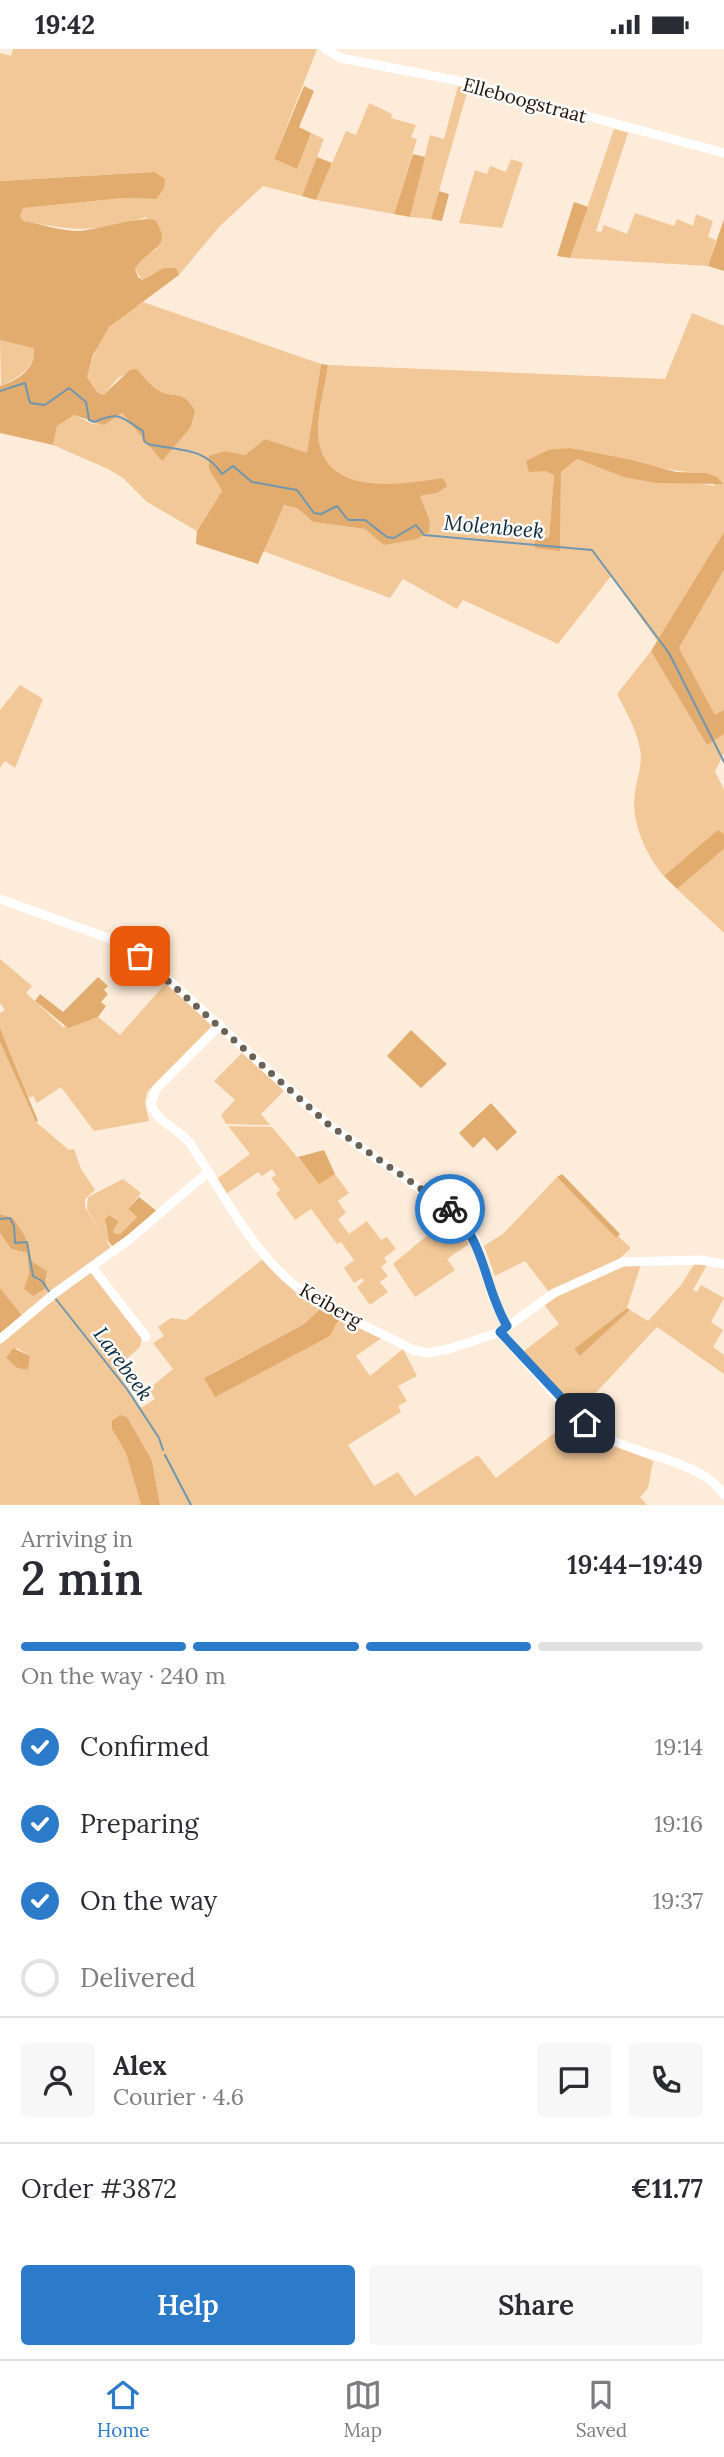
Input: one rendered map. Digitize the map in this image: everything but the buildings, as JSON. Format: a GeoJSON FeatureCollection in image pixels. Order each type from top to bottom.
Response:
{"type":"FeatureCollection","features":[{"type":"Feature","properties":{"kind":"street","name":"Elleboogstraat"},"geometry":{"type":"LineString","coordinates":[[326,49],[341,58],[454,80],[724,153]]}},
{"type":"Feature","properties":{"kind":"street"},"geometry":{"type":"LineString","coordinates":[[0,899],[119,941],[150,964],[220,1025],[328,1124],[449,1209],[465,1223],[475,1238],[504,1329],[575,1414],[599,1433],[720,1485],[724,1495]]}},
{"type":"Feature","properties":{"kind":"street","name":"Keiberg"},"geometry":{"type":"LineString","coordinates":[[220,1025],[151,1096],[158,1119],[182,1134],[266,1258],[294,1285],[323,1304],[421,1353],[449,1349],[504,1329],[554,1293],[623,1262],[701,1260],[724,1264]]}},
{"type":"Feature","properties":{"kind":"street"},"geometry":{"type":"LineString","coordinates":[[0,1339],[114,1251],[208,1172]]}},
{"type":"Feature","properties":{"kind":"street"},"geometry":{"type":"LineString","coordinates":[[92,1267],[146,1337]]}},
{"type":"Feature","properties":{"kind":"shaded area"},"geometry":{"type":"Polygon","coordinates":[[[13,49],[317,49],[274,159],[297,169],[311,133],[324,139],[302,196],[263,186],[219,227],[179,275],[176,268],[152,274],[142,280],[135,269],[140,259],[157,249],[146,217],[113,226],[85,229],[23,221],[19,216],[23,208],[124,198],[156,199],[154,172],[0,181],[0,53],[11,56],[13,49]]]}},
{"type":"Feature","properties":{"kind":"shaded area"},"geometry":{"type":"Polygon","coordinates":[[[304,86],[314,91],[299,127],[311,133],[297,169],[274,159],[304,86]]]}},
{"type":"Feature","properties":{"kind":"shaded area"},"geometry":{"type":"Polygon","coordinates":[[[458,86],[468,89],[431,219],[410,217],[430,135],[444,139],[458,86]]]}},
{"type":"Feature","properties":{"kind":"shaded area"},"geometry":{"type":"Polygon","coordinates":[[[369,103],[392,114],[391,118],[416,125],[411,137],[417,139],[394,214],[316,200],[346,131],[356,135],[369,103]]]}},
{"type":"Feature","properties":{"kind":"shaded area"},"geometry":{"type":"Polygon","coordinates":[[[614,129],[628,133],[596,231],[601,232],[604,225],[627,234],[635,213],[674,226],[677,219],[693,226],[696,214],[713,221],[708,237],[716,240],[708,266],[570,258],[614,129]]]}},
{"type":"Feature","properties":{"kind":"shaded area"},"geometry":{"type":"Polygon","coordinates":[[[413,154],[425,157],[410,217],[394,214],[413,154]]]}},
{"type":"Feature","properties":{"kind":"shaded area"},"geometry":{"type":"Polygon","coordinates":[[[317,157],[332,163],[316,200],[302,196],[317,157]]]}},
{"type":"Feature","properties":{"kind":"shaded area"},"geometry":{"type":"Polygon","coordinates":[[[511,159],[523,163],[502,228],[459,223],[475,170],[487,174],[490,166],[506,172],[511,159]]]}},
{"type":"Feature","properties":{"kind":"shaded area"},"geometry":{"type":"Polygon","coordinates":[[[154,172],[165,179],[164,188],[156,199],[124,198],[23,208],[20,216],[23,221],[78,231],[139,220],[155,220],[162,237],[157,247],[135,269],[138,277],[142,280],[164,268],[176,268],[179,275],[109,327],[93,355],[87,377],[97,392],[103,395],[130,370],[137,369],[158,390],[187,399],[195,411],[191,427],[162,461],[122,413],[104,425],[74,415],[57,426],[53,445],[0,433],[0,386],[25,373],[32,362],[34,348],[0,340],[0,181],[154,172]]]}},
{"type":"Feature","properties":{"kind":"shaded area"},"geometry":{"type":"Polygon","coordinates":[[[439,191],[449,194],[442,221],[431,219],[439,191]]]}},
{"type":"Feature","properties":{"kind":"shaded area"},"geometry":{"type":"Polygon","coordinates":[[[574,202],[588,207],[570,258],[557,256],[574,202]]]}},
{"type":"Feature","properties":{"kind":"shaded area"},"geometry":{"type":"Polygon","coordinates":[[[724,219],[724,271],[708,266],[724,219]]]}},
{"type":"Feature","properties":{"kind":"shaded area"},"geometry":{"type":"Polygon","coordinates":[[[143,302],[321,364],[307,454],[265,439],[245,455],[225,451],[209,469],[222,491],[197,531],[147,502],[123,478],[108,469],[53,445],[57,426],[74,415],[93,424],[122,413],[162,460],[191,427],[195,411],[187,399],[158,390],[137,369],[118,378],[103,395],[97,392],[87,377],[95,352],[107,330],[119,317],[143,302]]]}},
{"type":"Feature","properties":{"kind":"shaded area"},"geometry":{"type":"Polygon","coordinates":[[[692,313],[724,326],[724,532],[658,642],[611,576],[558,644],[463,600],[457,609],[403,579],[390,598],[263,551],[284,505],[297,508],[313,522],[365,529],[384,544],[429,532],[430,521],[420,496],[437,493],[442,479],[366,483],[348,478],[333,469],[323,455],[318,427],[328,365],[665,379],[692,313]],[[571,448],[545,471],[554,475],[549,539],[560,550],[561,472],[577,459],[599,467],[715,486],[706,473],[655,467],[571,448]]]}},
{"type":"Feature","properties":{"kind":"shaded area"},"geometry":{"type":"Polygon","coordinates":[[[0,340],[34,347],[29,367],[1,386],[0,340]]]}},
{"type":"Feature","properties":{"kind":"shaded area"},"geometry":{"type":"Polygon","coordinates":[[[321,364],[328,365],[318,427],[323,455],[333,469],[348,478],[366,482],[406,483],[443,478],[447,486],[437,493],[420,496],[430,521],[429,532],[417,539],[384,545],[365,529],[313,522],[297,508],[284,505],[258,564],[196,544],[197,531],[222,491],[209,469],[209,456],[225,451],[245,455],[265,439],[307,453],[321,364]]]}},
{"type":"Feature","properties":{"kind":"shaded area"},"geometry":{"type":"Polygon","coordinates":[[[571,448],[676,472],[706,473],[717,477],[723,484],[656,483],[624,477],[577,459],[561,472],[560,551],[535,548],[535,536],[549,538],[554,475],[545,471],[529,472],[526,461],[548,450],[571,448]]]}},
{"type":"Feature","properties":{"kind":"shaded area"},"geometry":{"type":"Polygon","coordinates":[[[724,532],[724,570],[679,648],[715,715],[724,710],[724,734],[707,745],[651,651],[724,532]]]}},
{"type":"Feature","properties":{"kind":"shaded area"},"geometry":{"type":"Polygon","coordinates":[[[724,570],[724,710],[715,716],[679,648],[724,570]]]}},
{"type":"Feature","properties":{"kind":"shaded area"},"geometry":{"type":"Polygon","coordinates":[[[651,651],[707,744],[724,734],[724,754],[715,771],[724,790],[724,834],[718,831],[664,876],[651,858],[637,826],[634,803],[641,755],[633,727],[617,694],[651,651]]]}},
{"type":"Feature","properties":{"kind":"shaded area"},"geometry":{"type":"Polygon","coordinates":[[[20,685],[43,699],[15,768],[5,761],[0,768],[0,710],[20,685]]]}},
{"type":"Feature","properties":{"kind":"shaded area"},"geometry":{"type":"Polygon","coordinates":[[[718,830],[724,834],[724,849],[677,889],[664,876],[718,830]]]}},
{"type":"Feature","properties":{"kind":"shaded area"},"geometry":{"type":"Polygon","coordinates":[[[724,849],[724,933],[677,889],[724,849]]]}},
{"type":"Feature","properties":{"kind":"shaded area"},"geometry":{"type":"Polygon","coordinates":[[[0,959],[32,986],[26,993],[63,1027],[98,1017],[120,1035],[166,983],[212,1026],[147,1092],[145,1103],[149,1121],[94,1131],[61,1087],[37,1103],[33,1096],[29,1098],[0,1028],[0,1013],[5,1010],[0,1003],[0,959]]]}},
{"type":"Feature","properties":{"kind":"shaded area"},"geometry":{"type":"Polygon","coordinates":[[[98,977],[108,986],[104,990],[108,994],[101,1002],[106,1006],[98,1017],[68,1028],[35,1001],[40,994],[63,1012],[98,977]]]}},
{"type":"Feature","properties":{"kind":"shaded area"},"geometry":{"type":"Polygon","coordinates":[[[0,1028],[38,1121],[36,1122],[0,1042],[0,1028]]]}},
{"type":"Feature","properties":{"kind":"shaded area"},"geometry":{"type":"Polygon","coordinates":[[[411,1030],[447,1064],[421,1088],[387,1056],[411,1030]]]}},
{"type":"Feature","properties":{"kind":"shaded area"},"geometry":{"type":"Polygon","coordinates":[[[0,1042],[36,1122],[69,1150],[74,1149],[81,1169],[95,1190],[85,1199],[85,1207],[105,1240],[87,1209],[88,1197],[123,1179],[141,1193],[128,1209],[137,1217],[120,1234],[115,1234],[113,1230],[119,1223],[105,1224],[109,1242],[106,1241],[112,1249],[25,1319],[0,1288],[0,1233],[11,1249],[27,1253],[29,1274],[47,1281],[47,1271],[31,1261],[25,1236],[13,1218],[0,1214],[0,1042]]]}},
{"type":"Feature","properties":{"kind":"shaded area"},"geometry":{"type":"Polygon","coordinates":[[[242,1053],[284,1091],[261,1114],[270,1125],[226,1124],[221,1115],[235,1100],[214,1081],[242,1053]]]}},
{"type":"Feature","properties":{"kind":"shaded area"},"geometry":{"type":"Polygon","coordinates":[[[491,1103],[517,1132],[497,1151],[484,1137],[473,1148],[459,1133],[491,1103]]]}},
{"type":"Feature","properties":{"kind":"shaded area"},"geometry":{"type":"Polygon","coordinates":[[[228,1126],[272,1127],[319,1183],[335,1174],[349,1193],[338,1201],[346,1213],[338,1219],[349,1234],[367,1221],[381,1240],[387,1237],[396,1249],[384,1258],[387,1262],[381,1267],[388,1276],[380,1282],[388,1292],[370,1305],[357,1287],[364,1281],[362,1278],[354,1283],[344,1268],[354,1260],[341,1242],[337,1244],[311,1209],[295,1220],[276,1194],[280,1190],[271,1178],[276,1175],[272,1169],[262,1176],[258,1172],[226,1194],[217,1179],[250,1154],[228,1126]]]}},
{"type":"Feature","properties":{"kind":"shaded area"},"geometry":{"type":"Polygon","coordinates":[[[324,1150],[335,1174],[319,1184],[298,1157],[324,1150]]]}},
{"type":"Feature","properties":{"kind":"shaded area"},"geometry":{"type":"Polygon","coordinates":[[[562,1174],[620,1234],[616,1238],[557,1177],[562,1174]]]}},
{"type":"Feature","properties":{"kind":"shaded area"},"geometry":{"type":"Polygon","coordinates":[[[557,1177],[616,1238],[618,1236],[631,1248],[619,1259],[549,1292],[525,1261],[495,1276],[484,1246],[504,1233],[557,1177]]]}},
{"type":"Feature","properties":{"kind":"shaded area"},"geometry":{"type":"Polygon","coordinates":[[[139,1197],[159,1213],[114,1248],[109,1242],[105,1220],[109,1215],[119,1222],[113,1230],[115,1234],[120,1234],[137,1217],[128,1209],[139,1197]]]}},
{"type":"Feature","properties":{"kind":"shaded area"},"geometry":{"type":"Polygon","coordinates":[[[0,1214],[13,1218],[25,1236],[31,1261],[47,1271],[45,1289],[33,1296],[24,1289],[29,1274],[27,1253],[11,1249],[0,1233],[0,1214]]]}},
{"type":"Feature","properties":{"kind":"shaded area"},"geometry":{"type":"Polygon","coordinates":[[[449,1217],[469,1244],[447,1259],[455,1270],[415,1297],[393,1264],[449,1217]]]}},
{"type":"Feature","properties":{"kind":"shaded area"},"geometry":{"type":"Polygon","coordinates":[[[263,1259],[321,1308],[304,1324],[205,1377],[340,1316],[383,1337],[356,1356],[370,1376],[403,1349],[417,1376],[398,1386],[407,1401],[398,1406],[401,1412],[348,1445],[374,1486],[398,1472],[415,1496],[478,1455],[496,1478],[574,1418],[612,1445],[653,1461],[648,1488],[640,1497],[647,1505],[160,1505],[152,1461],[112,1429],[126,1453],[141,1505],[0,1505],[0,1343],[90,1271],[142,1336],[140,1347],[115,1369],[141,1408],[155,1399],[149,1389],[173,1369],[153,1343],[164,1336],[158,1327],[171,1318],[186,1320],[263,1259]],[[17,1348],[6,1358],[17,1368],[28,1370],[30,1356],[17,1348]]]}},
{"type":"Feature","properties":{"kind":"shaded area"},"geometry":{"type":"Polygon","coordinates":[[[695,1263],[708,1263],[693,1290],[697,1292],[701,1285],[724,1298],[711,1322],[723,1330],[713,1347],[724,1355],[724,1374],[657,1327],[578,1412],[523,1352],[559,1324],[543,1303],[626,1265],[641,1264],[627,1308],[574,1349],[580,1356],[630,1310],[648,1321],[681,1285],[695,1263]]]}},
{"type":"Feature","properties":{"kind":"shaded area"},"geometry":{"type":"Polygon","coordinates":[[[0,1288],[25,1319],[0,1338],[0,1288]]]}},
{"type":"Feature","properties":{"kind":"shaded area"},"geometry":{"type":"Polygon","coordinates":[[[321,1308],[340,1316],[330,1336],[215,1397],[204,1378],[304,1324],[321,1308]]]}},
{"type":"Feature","properties":{"kind":"shaded area"},"geometry":{"type":"Polygon","coordinates":[[[627,1308],[630,1310],[580,1356],[574,1349],[627,1308]]]}},
{"type":"Feature","properties":{"kind":"shaded area"},"geometry":{"type":"Polygon","coordinates":[[[13,1348],[30,1356],[28,1370],[17,1368],[6,1358],[13,1348]]]}},
{"type":"Feature","properties":{"kind":"shaded area"},"geometry":{"type":"Polygon","coordinates":[[[120,1415],[127,1417],[152,1461],[160,1505],[141,1505],[126,1453],[112,1429],[112,1421],[120,1415]]]}},
{"type":"Feature","properties":{"kind":"waterway","name":"Molenbeek"},"geometry":{"type":"LineString","coordinates":[[0,391],[25,383],[30,403],[45,405],[69,388],[86,402],[89,420],[94,422],[120,417],[143,431],[144,441],[148,444],[198,454],[207,458],[222,474],[233,466],[252,482],[297,490],[314,513],[321,514],[337,506],[348,520],[365,520],[387,537],[394,538],[416,525],[424,535],[592,550],[669,653],[724,762]]}},
{"type":"Feature","properties":{"kind":"waterway","name":"Larebeek"},"geometry":{"type":"LineString","coordinates":[[0,1219],[10,1218],[14,1226],[15,1243],[27,1242],[33,1276],[42,1281],[50,1293]]}},
{"type":"Feature","properties":{"kind":"waterway","name":"Larebeek"},"geometry":{"type":"LineString","coordinates":[[55,1298],[127,1389],[159,1438],[163,1450]]}},
{"type":"Feature","properties":{"kind":"waterway","name":"Larebeek"},"geometry":{"type":"LineString","coordinates":[[165,1455],[191,1505]]}},
{"type":"Feature","properties":{"kind":"way so far"},"geometry":{"type":"LineString","coordinates":[[140,956],[328,1124],[450,1209]]}},
{"type":"Feature","properties":{"kind":"route"},"geometry":{"type":"LineString","coordinates":[[450,1209],[465,1223],[475,1238],[494,1299],[507,1326],[500,1332],[585,1423]]}}]}
